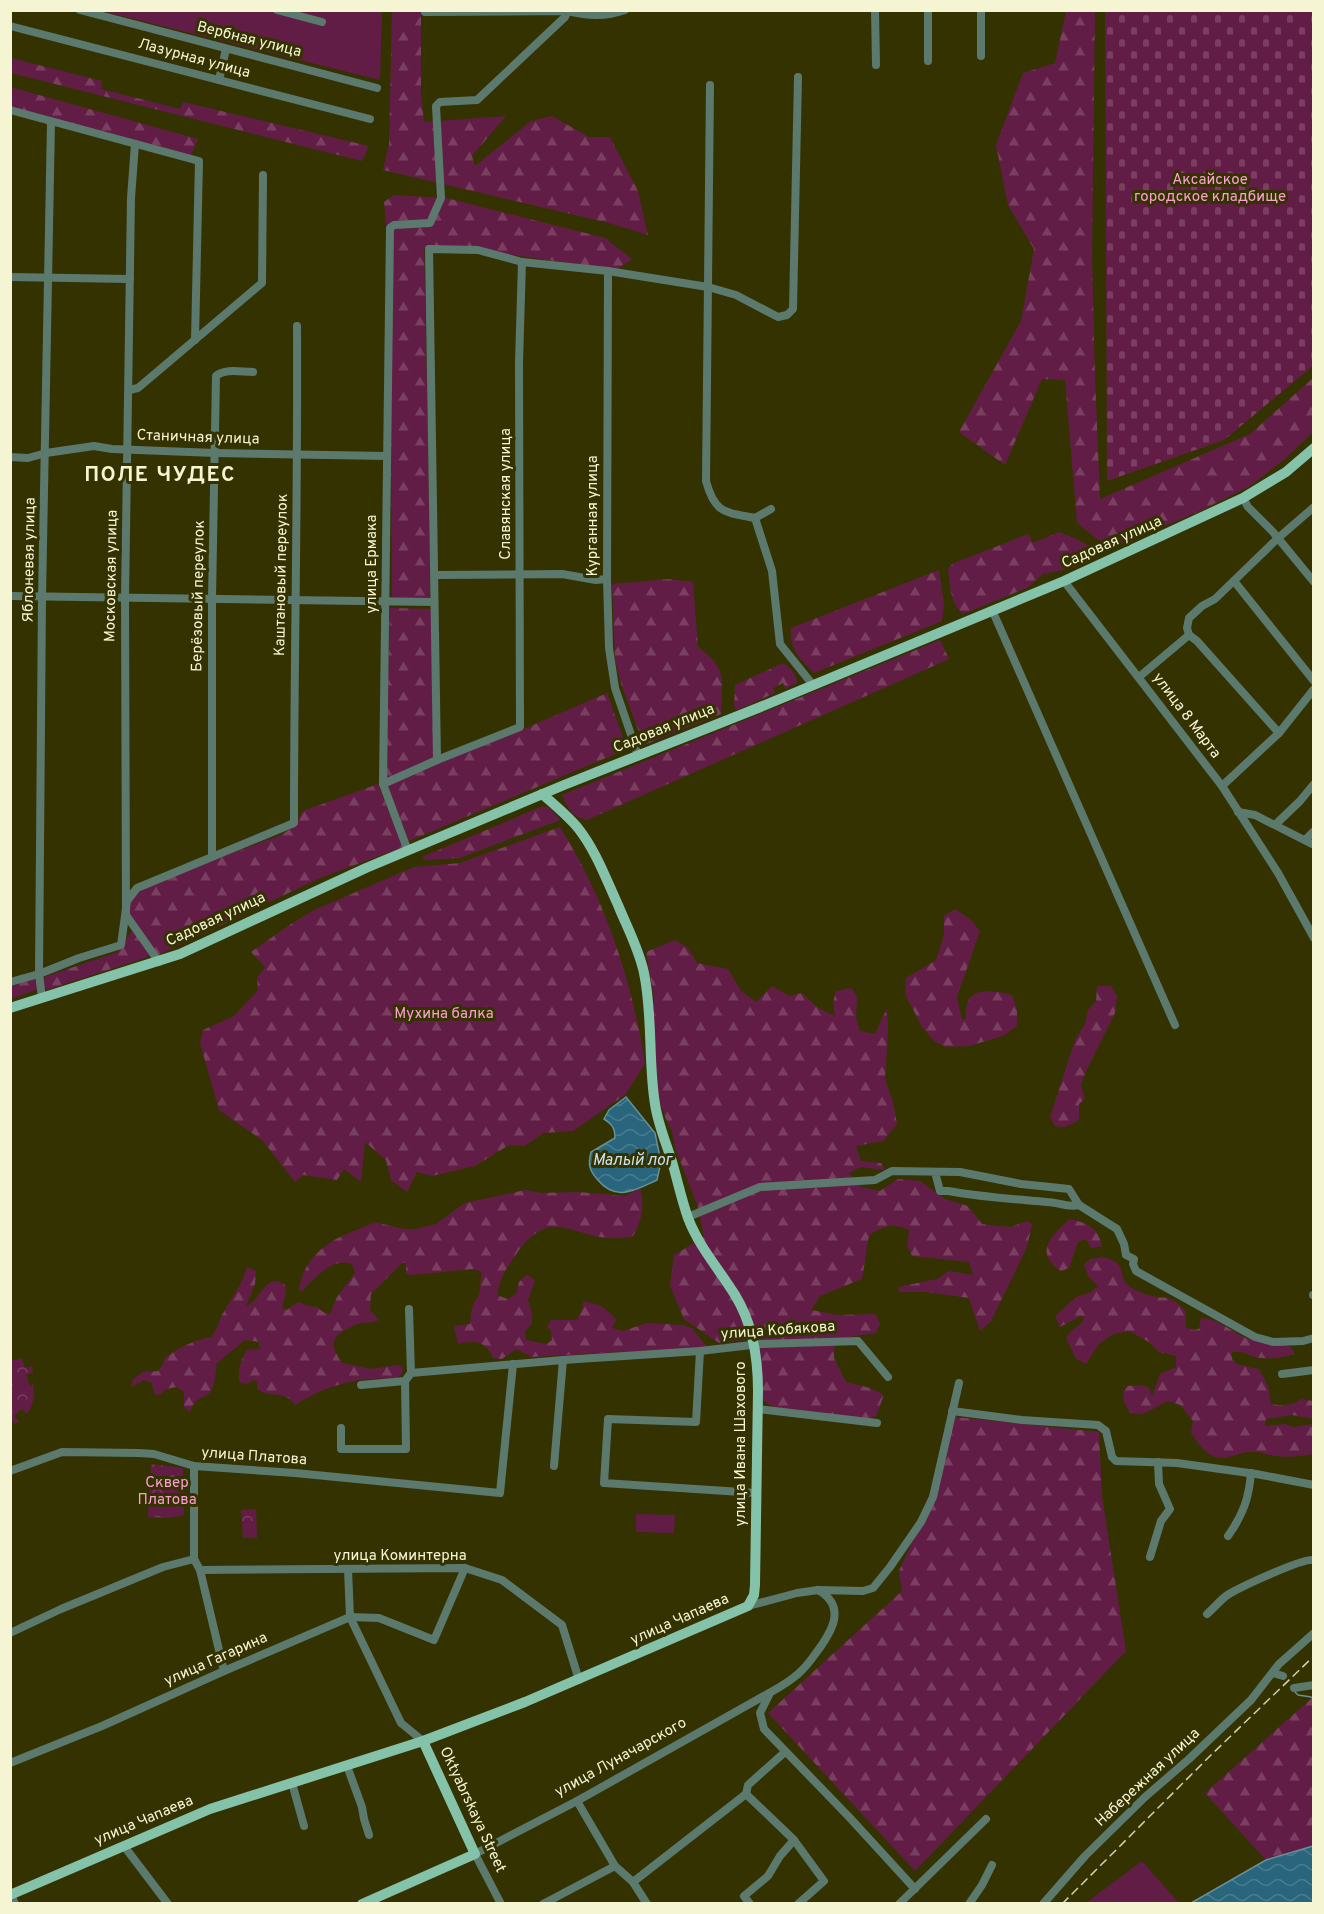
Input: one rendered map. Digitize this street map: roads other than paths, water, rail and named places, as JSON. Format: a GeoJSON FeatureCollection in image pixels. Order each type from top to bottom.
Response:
{"type":"FeatureCollection","features":[{"type":"Feature","properties":{"kind":"main road","name":"Садовая улица"},"geometry":{"type":"LineString","coordinates":[[10,1008],[159,962],[201,945],[325,886],[542,794],[993,612],[1131,552],[1243,498],[1286,472],[1314,448]]}},
{"type":"Feature","properties":{"kind":"main road"},"geometry":{"type":"LineString","coordinates":[[564,785],[561,799],[565,813]]}},
{"type":"Feature","properties":{"kind":"main road","name":"улица Ивана Шахового"},"geometry":{"type":"LineString","coordinates":[[542,794],[565,813],[586,839],[630,934],[644,972],[655,1108],[688,1217],[697,1238],[737,1297],[746,1315],[754,1345],[758,1369],[755,1585],[754,1594],[748,1606]]}},
{"type":"Feature","properties":{"kind":"main road","name":"улица Чапаева"},"geometry":{"type":"LineString","coordinates":[[11,1894],[210,1809],[423,1741],[579,1680],[748,1606]]}},
{"type":"Feature","properties":{"kind":"main road","name":"Oktyabrskaya Street"},"geometry":{"type":"LineString","coordinates":[[423,1741],[475,1854]]}},
{"type":"Feature","properties":{"kind":"main road","name":"улица Луначарского"},"geometry":{"type":"LineString","coordinates":[[362,1904],[475,1854]]}},
{"type":"Feature","properties":{"kind":"street","name":"Вербная улица"},"geometry":{"type":"LineString","coordinates":[[80,10],[377,88]]}},
{"type":"Feature","properties":{"kind":"street"},"geometry":{"type":"LineString","coordinates":[[277,10],[322,22]]}},
{"type":"Feature","properties":{"kind":"street"},"geometry":{"type":"LineString","coordinates":[[425,12],[568,11],[586,15],[611,15],[625,10]]}},
{"type":"Feature","properties":{"kind":"street"},"geometry":{"type":"LineString","coordinates":[[875,10],[876,66]]}},
{"type":"Feature","properties":{"kind":"street"},"geometry":{"type":"LineString","coordinates":[[928,10],[928,61]]}},
{"type":"Feature","properties":{"kind":"street"},"geometry":{"type":"LineString","coordinates":[[981,10],[981,56]]}},
{"type":"Feature","properties":{"kind":"street","name":"улица Ермака"},"geometry":{"type":"LineString","coordinates":[[408,851],[383,784],[390,228],[394,225],[430,223],[441,198],[436,106],[440,102],[477,100],[565,17],[568,11]]}},
{"type":"Feature","properties":{"kind":"street","name":"Лазурная улица"},"geometry":{"type":"LineString","coordinates":[[10,26],[370,119]]}},
{"type":"Feature","properties":{"kind":"street"},"geometry":{"type":"LineString","coordinates":[[219,80],[226,48]]}},
{"type":"Feature","properties":{"kind":"street"},"geometry":{"type":"LineString","coordinates":[[383,784],[437,760],[429,249],[478,250],[522,262],[608,271],[708,287],[736,295],[778,317],[787,315],[793,309],[798,77]]}},
{"type":"Feature","properties":{"kind":"street"},"geometry":{"type":"LineString","coordinates":[[710,85],[706,481],[711,499],[725,512],[755,518],[771,509]]}},
{"type":"Feature","properties":{"kind":"street"},"geometry":{"type":"LineString","coordinates":[[10,110],[199,162],[195,340]]}},
{"type":"Feature","properties":{"kind":"street","name":"Яблоневая улица"},"geometry":{"type":"LineString","coordinates":[[42,998],[39,974],[42,597],[51,122]]}},
{"type":"Feature","properties":{"kind":"street","name":"Московская улица"},"geometry":{"type":"LineString","coordinates":[[126,915],[124,598],[131,198],[135,144]]}},
{"type":"Feature","properties":{"kind":"street"},"geometry":{"type":"LineString","coordinates":[[129,390],[138,388],[262,283],[263,176]]}},
{"type":"Feature","properties":{"kind":"street","name":"Славянская улица"},"geometry":{"type":"LineString","coordinates":[[437,760],[520,727],[519,362],[522,262]]}},
{"type":"Feature","properties":{"kind":"street","name":"Курганная улица"},"geometry":{"type":"LineString","coordinates":[[608,271],[607,579],[609,648],[615,688],[638,755]]}},
{"type":"Feature","properties":{"kind":"street"},"geometry":{"type":"LineString","coordinates":[[10,277],[130,279]]}},
{"type":"Feature","properties":{"kind":"street","name":"Каштановый переулок"},"geometry":{"type":"LineString","coordinates":[[212,855],[294,823],[297,327]]}},
{"type":"Feature","properties":{"kind":"street","name":"Берёзовый переулок"},"geometry":{"type":"LineString","coordinates":[[212,855],[212,599],[216,376],[219,372],[224,371],[253,372]]}},
{"type":"Feature","properties":{"kind":"street","name":"Станичная улица"},"geometry":{"type":"LineString","coordinates":[[10,457],[28,458],[94,446],[128,450],[214,453],[386,456]]}},
{"type":"Feature","properties":{"kind":"street"},"geometry":{"type":"LineString","coordinates":[[1243,498],[1248,507],[1273,532],[1314,582]]}},
{"type":"Feature","properties":{"kind":"street"},"geometry":{"type":"LineString","coordinates":[[1279,733],[1189,634],[1187,628],[1189,618],[1202,606],[1215,599],[1277,538],[1314,507]]}},
{"type":"Feature","properties":{"kind":"street"},"geometry":{"type":"LineString","coordinates":[[755,518],[772,571],[780,644],[813,685]]}},
{"type":"Feature","properties":{"kind":"street"},"geometry":{"type":"LineString","coordinates":[[435,575],[562,574],[596,580],[607,579]]}},
{"type":"Feature","properties":{"kind":"street"},"geometry":{"type":"LineString","coordinates":[[1234,580],[1314,681]]}},
{"type":"Feature","properties":{"kind":"street","name":"улица 8 Марта"},"geometry":{"type":"LineString","coordinates":[[1064,581],[1222,786],[1278,873],[1314,938]]}},
{"type":"Feature","properties":{"kind":"street"},"geometry":{"type":"LineString","coordinates":[[10,596],[434,602]]}},
{"type":"Feature","properties":{"kind":"street"},"geometry":{"type":"LineString","coordinates":[[993,612],[1175,1025]]}},
{"type":"Feature","properties":{"kind":"street"},"geometry":{"type":"LineString","coordinates":[[1139,677],[1189,634]]}},
{"type":"Feature","properties":{"kind":"street"},"geometry":{"type":"LineString","coordinates":[[1222,786],[1279,733],[1314,689]]}},
{"type":"Feature","properties":{"kind":"street"},"geometry":{"type":"LineString","coordinates":[[1276,824],[1314,784]]}},
{"type":"Feature","properties":{"kind":"street"},"geometry":{"type":"LineString","coordinates":[[1238,812],[1255,815],[1276,824],[1314,845]]}},
{"type":"Feature","properties":{"kind":"street"},"geometry":{"type":"LineString","coordinates":[[1305,840],[1314,831]]}},
{"type":"Feature","properties":{"kind":"street"},"geometry":{"type":"LineString","coordinates":[[10,982],[121,945],[127,901],[136,888],[212,855]]}},
{"type":"Feature","properties":{"kind":"street"},"geometry":{"type":"LineString","coordinates":[[126,915],[159,962]]}},
{"type":"Feature","properties":{"kind":"street"},"geometry":{"type":"LineString","coordinates":[[688,1217],[760,1187],[875,1180],[892,1171],[960,1172],[1022,1184],[1069,1189],[1079,1205],[1117,1229],[1126,1255],[1134,1259],[1133,1264],[1136,1271],[1255,1336],[1273,1342],[1303,1341],[1314,1338]]}},
{"type":"Feature","properties":{"kind":"street"},"geometry":{"type":"LineString","coordinates":[[935,1172],[940,1191],[1010,1200],[1048,1202],[1071,1207],[1079,1205]]}},
{"type":"Feature","properties":{"kind":"street"},"geometry":{"type":"LineString","coordinates":[[341,1428],[341,1449],[406,1449],[405,1381],[411,1373],[409,1310]]}},
{"type":"Feature","properties":{"kind":"street","name":"улица Кобякова"},"geometry":{"type":"LineString","coordinates":[[411,1373],[754,1345],[858,1341],[888,1377]]}},
{"type":"Feature","properties":{"kind":"street"},"geometry":{"type":"LineString","coordinates":[[700,1351],[696,1422],[608,1419],[604,1483],[756,1493]]}},
{"type":"Feature","properties":{"kind":"street"},"geometry":{"type":"LineString","coordinates":[[554,1466],[563,1360]]}},
{"type":"Feature","properties":{"kind":"street","name":"улица Платова"},"geometry":{"type":"LineString","coordinates":[[10,1471],[62,1452],[154,1454],[194,1466],[295,1473],[500,1493],[513,1364]]}},
{"type":"Feature","properties":{"kind":"street"},"geometry":{"type":"LineString","coordinates":[[1282,1374],[1314,1370]]}},
{"type":"Feature","properties":{"kind":"street"},"geometry":{"type":"LineString","coordinates":[[361,1385],[405,1381]]}},
{"type":"Feature","properties":{"kind":"street","name":"улица Чапаева"},"geometry":{"type":"LineString","coordinates":[[748,1606],[780,1596],[818,1590],[850,1592],[873,1588],[890,1568],[921,1522],[933,1497],[959,1383]]}},
{"type":"Feature","properties":{"kind":"street"},"geometry":{"type":"LineString","coordinates":[[758,1409],[877,1424]]}},
{"type":"Feature","properties":{"kind":"street"},"geometry":{"type":"LineString","coordinates":[[952,1411],[1022,1420],[1098,1425],[1106,1431],[1112,1457],[1116,1461],[1158,1462],[1251,1473],[1314,1485]]}},
{"type":"Feature","properties":{"kind":"street"},"geometry":{"type":"LineString","coordinates":[[1150,1557],[1161,1521],[1170,1509],[1159,1484],[1158,1462]]}},
{"type":"Feature","properties":{"kind":"street"},"geometry":{"type":"LineString","coordinates":[[194,1466],[194,1559],[200,1570],[224,1671]]}},
{"type":"Feature","properties":{"kind":"street"},"geometry":{"type":"LineString","coordinates":[[1228,1536],[1245,1507],[1249,1495],[1251,1473]]}},
{"type":"Feature","properties":{"kind":"street"},"geometry":{"type":"LineString","coordinates":[[10,1634],[61,1609],[163,1567],[194,1559]]}},
{"type":"Feature","properties":{"kind":"street"},"geometry":{"type":"LineString","coordinates":[[1207,1614],[1228,1595],[1295,1563],[1314,1560]]}},
{"type":"Feature","properties":{"kind":"street","name":"улица Коминтерна"},"geometry":{"type":"LineString","coordinates":[[200,1570],[465,1568],[502,1580],[562,1625],[579,1680]]}},
{"type":"Feature","properties":{"kind":"street","name":"улица Гагарина"},"geometry":{"type":"LineString","coordinates":[[10,1763],[102,1726],[350,1617],[379,1618],[434,1640],[465,1568]]}},
{"type":"Feature","properties":{"kind":"street","name":"Oktyabrskaya Street"},"geometry":{"type":"LineString","coordinates":[[348,1569],[350,1617],[402,1724],[423,1741]]}},
{"type":"Feature","properties":{"kind":"street","name":"улица Луначарского"},"geometry":{"type":"LineString","coordinates":[[475,1854],[577,1801],[798,1675],[832,1631],[835,1611],[826,1595],[818,1590]]}},
{"type":"Feature","properties":{"kind":"street","name":"Набережная улица"},"geometry":{"type":"LineString","coordinates":[[1043,1904],[1085,1856],[1145,1797],[1251,1700],[1279,1664],[1314,1633]]}},
{"type":"Feature","properties":{"kind":"street"},"geometry":{"type":"LineString","coordinates":[[1273,1673],[1283,1676]]}},
{"type":"Feature","properties":{"kind":"street"},"geometry":{"type":"LineString","coordinates":[[1294,1688],[1314,1685]]}},
{"type":"Feature","properties":{"kind":"street"},"geometry":{"type":"LineString","coordinates":[[771,1692],[760,1713],[764,1729],[915,1889]]}},
{"type":"Feature","properties":{"kind":"street"},"geometry":{"type":"LineString","coordinates":[[633,1882],[746,1794],[748,1785],[785,1752]]}},
{"type":"Feature","properties":{"kind":"street"},"geometry":{"type":"LineString","coordinates":[[347,1766],[362,1807],[363,1819],[369,1835]]}},
{"type":"Feature","properties":{"kind":"street"},"geometry":{"type":"LineString","coordinates":[[292,1783],[304,1826]]}},
{"type":"Feature","properties":{"kind":"street"},"geometry":{"type":"LineString","coordinates":[[746,1794],[794,1840],[824,1881],[798,1904]]}},
{"type":"Feature","properties":{"kind":"street"},"geometry":{"type":"LineString","coordinates":[[577,1801],[615,1866],[633,1882],[647,1904]]}},
{"type":"Feature","properties":{"kind":"street"},"geometry":{"type":"LineString","coordinates":[[899,1904],[986,1819]]}},
{"type":"Feature","properties":{"kind":"street"},"geometry":{"type":"LineString","coordinates":[[750,1904],[744,1896],[768,1876],[794,1840]]}},
{"type":"Feature","properties":{"kind":"street"},"geometry":{"type":"LineString","coordinates":[[124,1845],[168,1904]]}},
{"type":"Feature","properties":{"kind":"street","name":"Oktyabrskaya Street"},"geometry":{"type":"LineString","coordinates":[[475,1854],[501,1904]]}},
{"type":"Feature","properties":{"kind":"street"},"geometry":{"type":"LineString","coordinates":[[969,1904],[992,1865]]}},
{"type":"Feature","properties":{"kind":"street"},"geometry":{"type":"LineString","coordinates":[[543,1904],[615,1866]]}},
{"type":"Feature","properties":{"kind":"street"},"geometry":{"type":"LineString","coordinates":[[11,1894],[15,1904]]}},
{"type":"Feature","properties":{"kind":"water","name":"Малый лог"},"geometry":{"type":"Polygon","coordinates":[[[626,1097],[655,1133],[661,1162],[657,1180],[632,1191],[618,1192],[604,1186],[597,1179],[591,1170],[590,1160],[591,1152],[615,1138],[612,1127],[604,1119],[609,1110],[626,1097]]]}},
{"type":"Feature","properties":{"kind":"water"},"geometry":{"type":"Polygon","coordinates":[[[1313,1846],[1313,1903],[1191,1903],[1266,1860],[1313,1846]]]}},
{"type":"Feature","properties":{"kind":"waterway"},"geometry":{"type":"LineString","coordinates":[[1294,1691],[1298,1695],[1314,1699]]}},
{"type":"Feature","properties":{"kind":"railway"},"geometry":{"type":"LineString","coordinates":[[1062,1904],[1314,1656]]}},
{"type":"Feature","properties":{"kind":"district","name":"ПОЛЕ ЧУДЕС"},"geometry":{"type":"Point","coordinates":[160,475]}},
{"type":"Feature","properties":{"kind":"park label","name":"Аксайское городское кладбище"},"geometry":{"type":"Point","coordinates":[1210,188]}},
{"type":"Feature","properties":{"kind":"park label","name":"Мухина балка"},"geometry":{"type":"Point","coordinates":[444,1014]}},
{"type":"Feature","properties":{"kind":"park label","name":"Сквер Платова"},"geometry":{"type":"Point","coordinates":[167,1492]}}]}
